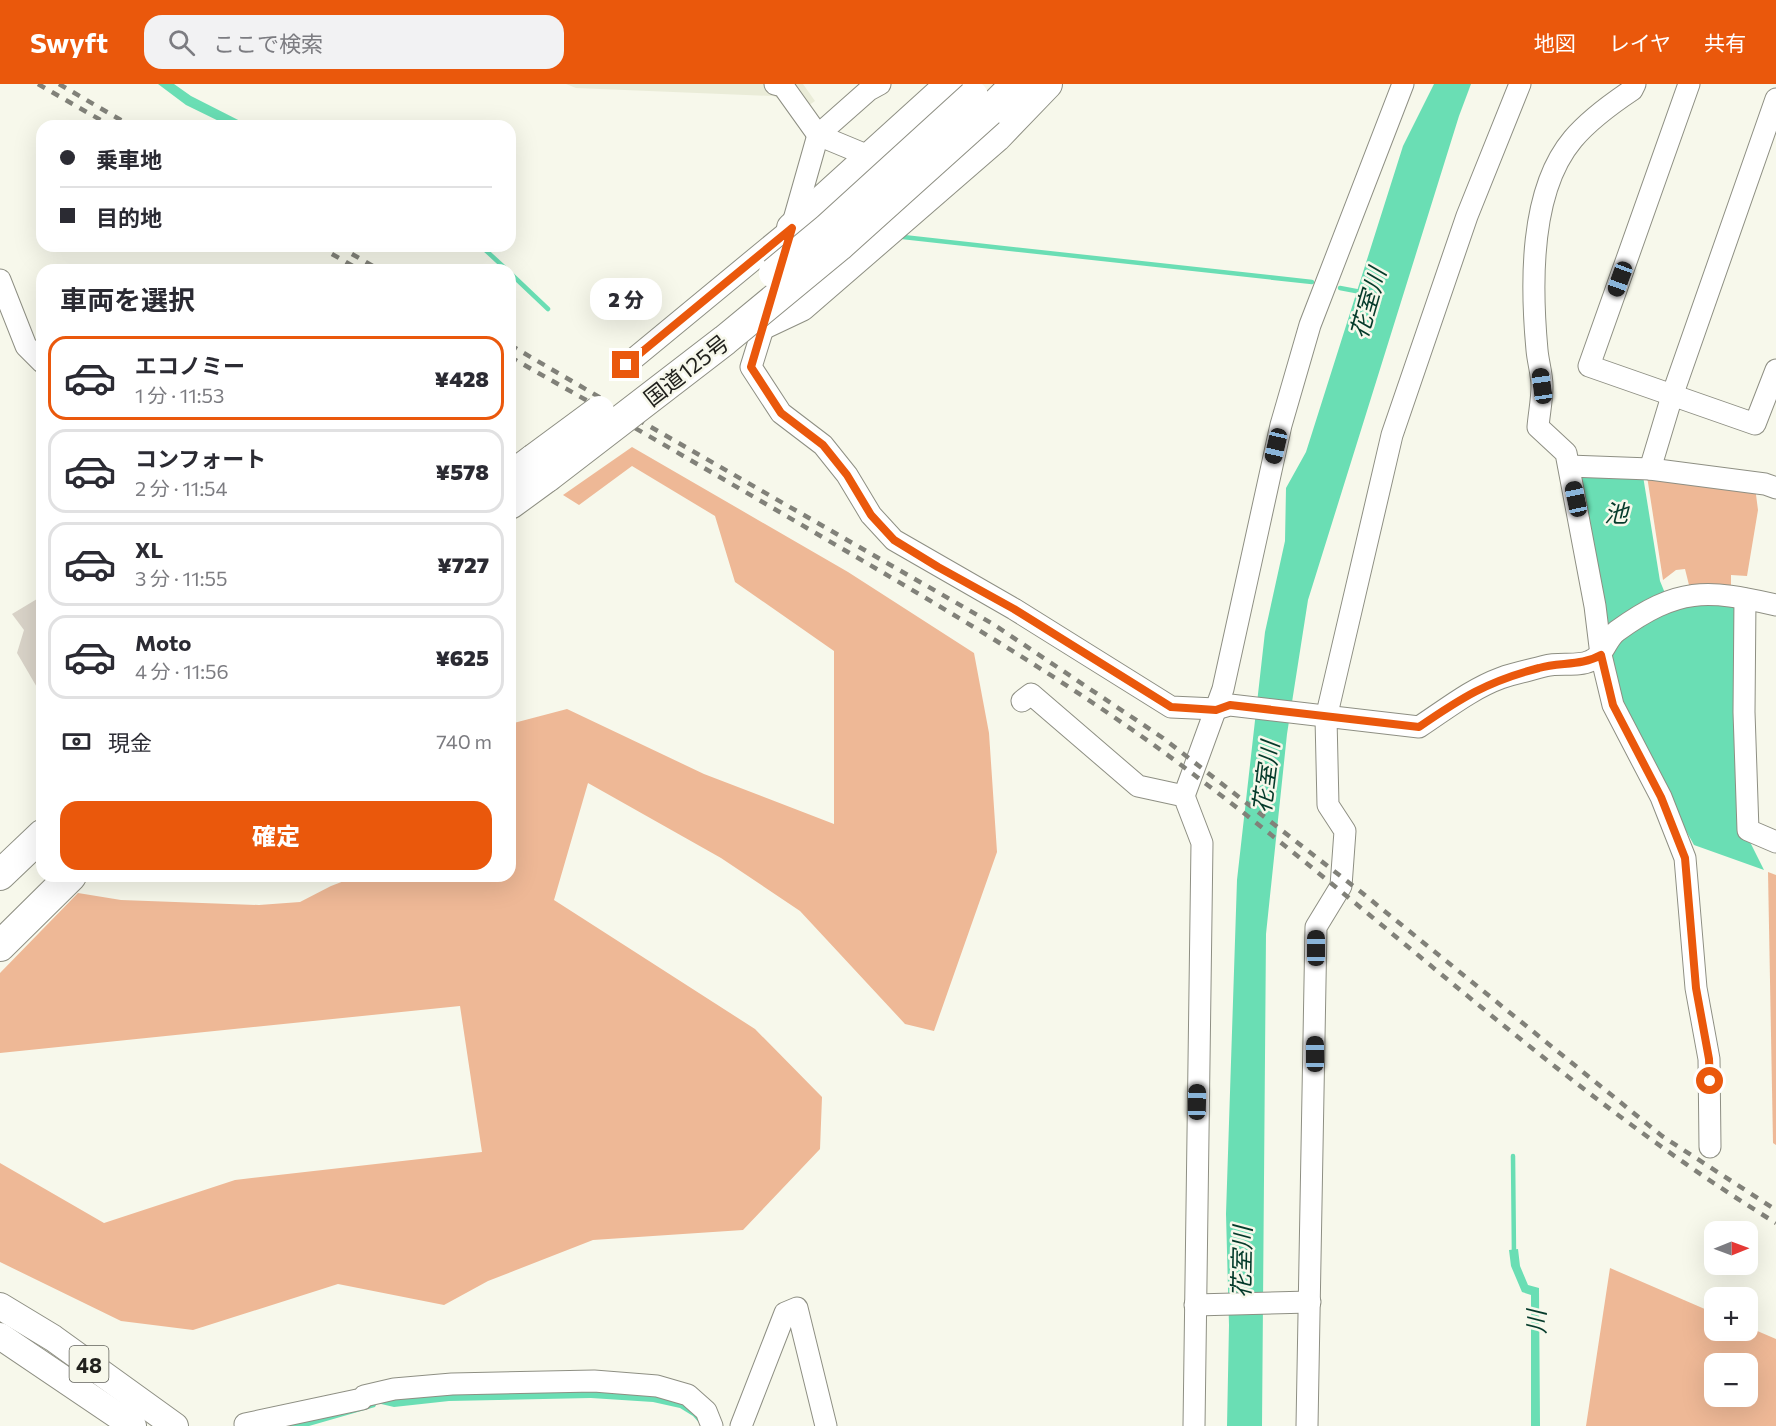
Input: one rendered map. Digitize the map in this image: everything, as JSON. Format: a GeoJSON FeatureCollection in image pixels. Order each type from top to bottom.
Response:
{"type":"FeatureCollection","features":[{"type":"Feature","properties":{"kind":"highway","name":"国道125号"},"geometry":{"type":"LineString","coordinates":[[516,497],[541,468],[827,229],[975,94],[1016,84]]}},
{"type":"Feature","properties":{"kind":"highway"},"geometry":{"type":"LineString","coordinates":[[765,323],[801,306],[996,137],[1047,84]]}},
{"type":"Feature","properties":{"kind":"highway"},"geometry":{"type":"LineString","coordinates":[[792,228],[871,157],[975,94]]}},
{"type":"Feature","properties":{"kind":"highway","name":"国道125号"},"geometry":{"type":"LineString","coordinates":[[516,475],[541,468]]}},
{"type":"Feature","properties":{"kind":"highway"},"geometry":{"type":"LineString","coordinates":[[0,875],[36,841]]}},
{"type":"Feature","properties":{"kind":"highway"},"geometry":{"type":"LineString","coordinates":[[0,897],[36,864]]}},
{"type":"Feature","properties":{"kind":"highway"},"geometry":{"type":"LineString","coordinates":[[0,924],[44,882]]}},
{"type":"Feature","properties":{"kind":"highway"},"geometry":{"type":"LineString","coordinates":[[0,946],[65,882]]}},
{"type":"Feature","properties":{"kind":"main road","name":"48"},"geometry":{"type":"LineString","coordinates":[[0,1306],[53,1338],[175,1426]]}},
{"type":"Feature","properties":{"kind":"main road","name":"48"},"geometry":{"type":"LineString","coordinates":[[0,1336],[133,1426]]}},
{"type":"Feature","properties":{"kind":"street"},"geometry":{"type":"LineString","coordinates":[[775,84],[783,86],[818,135],[871,157]]}},
{"type":"Feature","properties":{"kind":"street"},"geometry":{"type":"LineString","coordinates":[[880,84],[869,90],[818,135],[751,367],[781,413],[823,445],[847,475],[871,515],[894,540],[1014,609],[1171,707],[1223,707],[1419,727],[1461,698],[1501,678],[1554,663],[1588,663],[1601,655],[1615,633],[1670,600],[1684,595],[1712,593],[1776,605]]}},
{"type":"Feature","properties":{"kind":"street"},"geometry":{"type":"LineString","coordinates":[[1194,1426],[1202,843],[1184,796],[1223,707],[1223,690],[1281,425],[1310,325],[1402,84]]}},
{"type":"Feature","properties":{"kind":"street"},"geometry":{"type":"LineString","coordinates":[[1307,1426],[1316,927],[1341,886],[1346,831],[1328,805],[1322,716],[1392,435],[1467,216],[1520,84]]}},
{"type":"Feature","properties":{"kind":"street"},"geometry":{"type":"LineString","coordinates":[[1635,84],[1632,90],[1597,114],[1572,140],[1552,171],[1538,231],[1534,277],[1537,351],[1542,386],[1538,427],[1566,453],[1595,606],[1601,655],[1613,705],[1661,797],[1685,858],[1696,988],[1709,1059],[1710,1147]]}},
{"type":"Feature","properties":{"kind":"street"},"geometry":{"type":"LineString","coordinates":[[1689,84],[1589,366],[1755,424],[1776,370]]}},
{"type":"Feature","properties":{"kind":"street"},"geometry":{"type":"LineString","coordinates":[[1650,469],[1671,396],[1776,99]]}},
{"type":"Feature","properties":{"kind":"street"},"geometry":{"type":"LineString","coordinates":[[626,365],[792,228]]}},
{"type":"Feature","properties":{"kind":"street"},"geometry":{"type":"LineString","coordinates":[[0,280],[26,346],[36,356]]}},
{"type":"Feature","properties":{"kind":"street"},"geometry":{"type":"LineString","coordinates":[[702,369],[765,323]]}},
{"type":"Feature","properties":{"kind":"street"},"geometry":{"type":"LineString","coordinates":[[1569,466],[1650,469],[1765,484],[1776,488]]}},
{"type":"Feature","properties":{"kind":"street"},"geometry":{"type":"LineString","coordinates":[[1745,599],[1744,712],[1748,830],[1776,842]]}},
{"type":"Feature","properties":{"kind":"street"},"geometry":{"type":"LineString","coordinates":[[1022,701],[1031,694],[1138,786],[1184,796]]}},
{"type":"Feature","properties":{"kind":"street"},"geometry":{"type":"LineString","coordinates":[[1195,1305],[1310,1302]]}},
{"type":"Feature","properties":{"kind":"street"},"geometry":{"type":"LineString","coordinates":[[741,1426],[785,1313],[797,1308],[826,1426]]}},
{"type":"Feature","properties":{"kind":"street"},"geometry":{"type":"LineString","coordinates":[[245,1424],[362,1399],[364,1396],[394,1389],[452,1384],[594,1381],[657,1386],[688,1395],[706,1411],[712,1426]]}},
{"type":"Feature","properties":{"kind":"shaded area"},"geometry":{"type":"Polygon","coordinates":[[[566,84],[803,84],[815,101],[794,116],[784,101],[773,96],[576,88],[566,84]]]}},
{"type":"Feature","properties":{"kind":"shaded area"},"geometry":{"type":"Polygon","coordinates":[[[632,447],[848,572],[974,653],[989,733],[997,852],[934,1031],[905,1024],[800,911],[721,858],[588,783],[554,900],[755,1029],[822,1097],[820,1149],[743,1230],[593,1240],[488,1281],[444,1305],[338,1284],[193,1330],[121,1321],[0,1262],[0,1163],[104,1223],[235,1180],[482,1152],[460,1006],[0,1053],[0,973],[78,893],[121,900],[259,905],[300,902],[341,882],[516,882],[516,722],[567,709],[704,774],[834,824],[834,651],[735,582],[715,516],[632,466],[579,505],[563,495],[632,447]]]}},
{"type":"Feature","properties":{"kind":"shaded area"},"geometry":{"type":"Polygon","coordinates":[[[1647,476],[1755,487],[1758,510],[1747,576],[1731,575],[1731,592],[1691,593],[1685,569],[1676,570],[1663,580],[1647,476]]]}},
{"type":"Feature","properties":{"kind":"shaded area"},"geometry":{"type":"Polygon","coordinates":[[[1768,872],[1776,875],[1776,1145],[1773,1143],[1768,872]]]}},
{"type":"Feature","properties":{"kind":"shaded area"},"geometry":{"type":"Polygon","coordinates":[[[1610,1268],[1704,1309],[1704,1341],[1758,1341],[1758,1331],[1776,1339],[1776,1426],[1586,1426],[1610,1268]]]}},
{"type":"Feature","properties":{"kind":"water"},"geometry":{"type":"Polygon","coordinates":[[[158,84],[174,84],[191,96],[238,120],[217,120],[186,105],[158,84]]]}},
{"type":"Feature","properties":{"kind":"water","name":"花室川"},"geometry":{"type":"Polygon","coordinates":[[[1434,84],[1471,84],[1459,116],[1308,600],[1287,734],[1266,934],[1262,1426],[1227,1426],[1229,1325],[1226,1214],[1237,880],[1265,632],[1285,541],[1286,488],[1306,452],[1403,146],[1434,84]]]}},
{"type":"Feature","properties":{"kind":"water","name":"池"},"geometry":{"type":"Polygon","coordinates":[[[1573,470],[1643,476],[1660,581],[1667,598],[1604,645],[1573,470]]]}},
{"type":"Feature","properties":{"kind":"water"},"geometry":{"type":"Polygon","coordinates":[[[1743,601],[1744,830],[1764,870],[1694,845],[1616,704],[1606,655],[1617,636],[1671,604],[1743,601]]]}},
{"type":"Feature","properties":{"kind":"water"},"geometry":{"type":"Polygon","coordinates":[[[1518,1249],[1520,1266],[1528,1285],[1539,1288],[1540,1426],[1531,1426],[1531,1295],[1522,1292],[1511,1266],[1509,1250],[1518,1249]]]}},
{"type":"Feature","properties":{"kind":"water"},"geometry":{"type":"Polygon","coordinates":[[[451,1389],[656,1392],[702,1413],[702,1426],[693,1416],[680,1408],[653,1402],[591,1398],[449,1401],[394,1407],[377,1403],[375,1407],[309,1426],[262,1426],[366,1403],[451,1389]]]}},
{"type":"Feature","properties":{"kind":"building"},"geometry":{"type":"Polygon","coordinates":[[[36,600],[36,686],[17,653],[24,630],[12,614],[36,600]]]}},
{"type":"Feature","properties":{"kind":"waterway"},"geometry":{"type":"LineString","coordinates":[[903,237],[1312,282]]}},
{"type":"Feature","properties":{"kind":"waterway"},"geometry":{"type":"LineString","coordinates":[[488,252],[500,264]]}},
{"type":"Feature","properties":{"kind":"waterway"},"geometry":{"type":"LineString","coordinates":[[516,279],[548,309]]}},
{"type":"Feature","properties":{"kind":"waterway","name":"花室川"},"geometry":{"type":"LineString","coordinates":[[1340,288],[1361,292]]}},
{"type":"Feature","properties":{"kind":"waterway","name":"川"},"geometry":{"type":"LineString","coordinates":[[1513,1156],[1514,1256]]}},
{"type":"Feature","properties":{"kind":"railway"},"geometry":{"type":"LineString","coordinates":[[38,84],[101,120]]}},
{"type":"Feature","properties":{"kind":"railway"},"geometry":{"type":"LineString","coordinates":[[59,84],[121,120]]}},
{"type":"Feature","properties":{"kind":"railway"},"geometry":{"type":"LineString","coordinates":[[328,252],[350,264]]}},
{"type":"Feature","properties":{"kind":"railway"},"geometry":{"type":"LineString","coordinates":[[348,252],[370,264]]}},
{"type":"Feature","properties":{"kind":"railway"},"geometry":{"type":"LineString","coordinates":[[516,348],[606,401]]}},
{"type":"Feature","properties":{"kind":"railway"},"geometry":{"type":"LineString","coordinates":[[516,360],[909,588],[994,639],[1118,720],[1236,807],[1462,992],[1615,1113],[1694,1170],[1776,1223]]}},
{"type":"Feature","properties":{"kind":"railway"},"geometry":{"type":"LineString","coordinates":[[637,419],[993,624],[1163,738],[1361,892],[1662,1136],[1776,1210]]}},
{"type":"Feature","properties":{"kind":"route"},"geometry":{"type":"LineString","coordinates":[[626,365],[792,228],[751,367],[781,413],[823,445],[847,475],[871,515],[894,540],[1014,609],[1171,707],[1216,710],[1230,705],[1326,718],[1419,727],[1461,698],[1501,678],[1554,663],[1588,663],[1601,655],[1613,705],[1661,797],[1685,858],[1696,988],[1709,1059],[1710,1081]]}}]}
